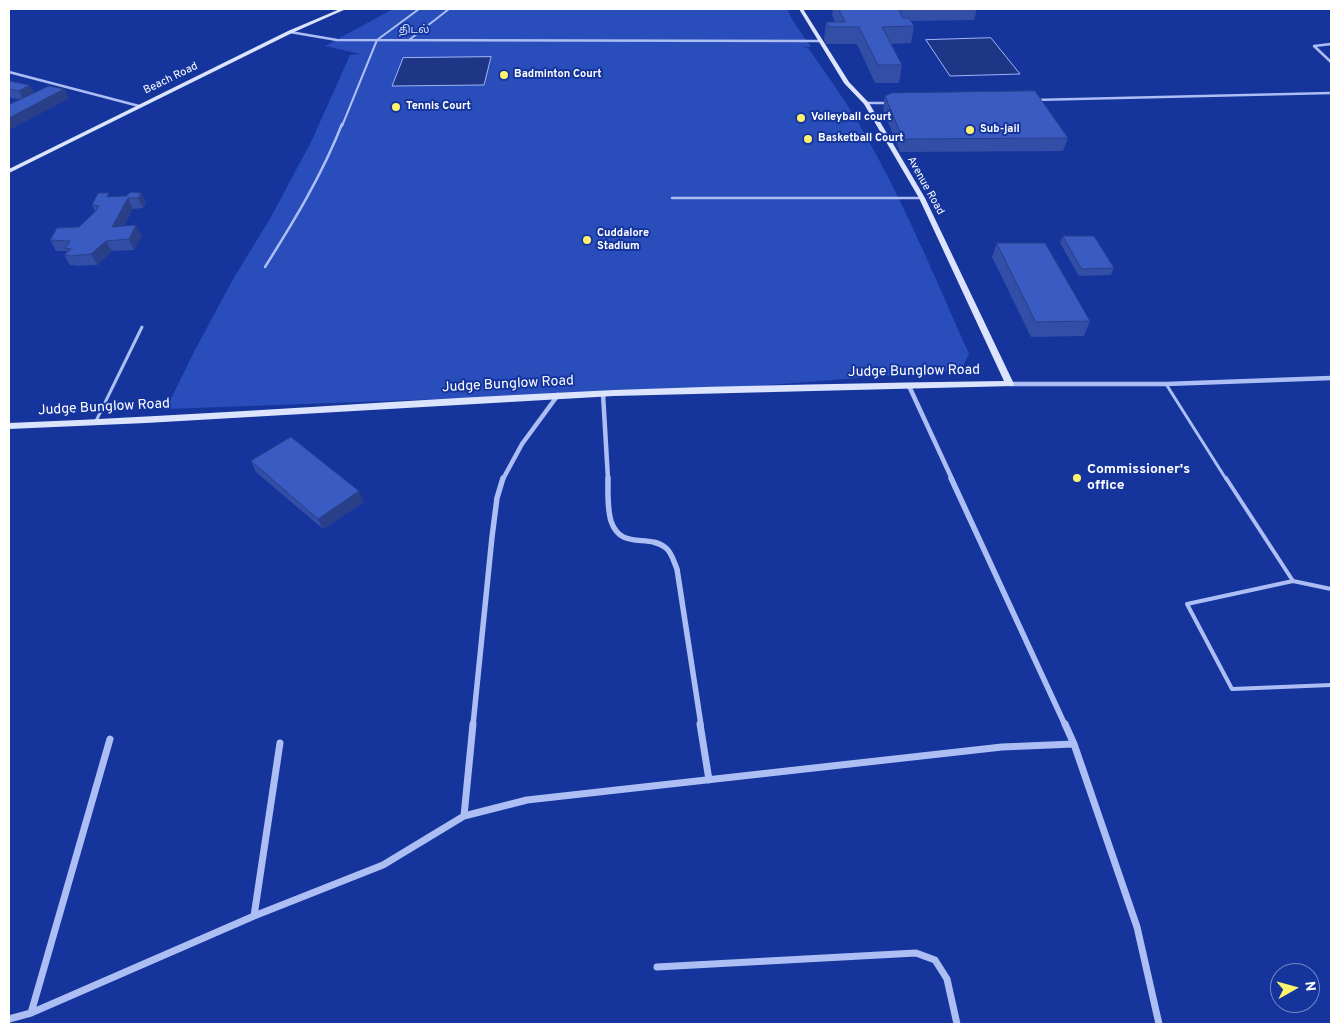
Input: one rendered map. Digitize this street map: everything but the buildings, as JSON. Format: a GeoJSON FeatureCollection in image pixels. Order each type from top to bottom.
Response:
{"type":"FeatureCollection","features":[{"type":"Feature","properties":{"kind":"street","name":"Beach Road"},"geometry":{"type":"LineString","coordinates":[[9,171],[290,32],[344,9]]}},
{"type":"Feature","properties":{"kind":"street","name":"Avenue Road"},"geometry":{"type":"LineString","coordinates":[[801,9],[847,84],[866,104],[922,198],[1010,384]]}},
{"type":"Feature","properties":{"kind":"street"},"geometry":{"type":"LineString","coordinates":[[290,32],[321,39],[377,40],[820,41]]}},
{"type":"Feature","properties":{"kind":"street"},"geometry":{"type":"LineString","coordinates":[[1331,44],[1314,46],[1331,62]]}},
{"type":"Feature","properties":{"kind":"street"},"geometry":{"type":"LineString","coordinates":[[9,72],[139,106]]}},
{"type":"Feature","properties":{"kind":"street"},"geometry":{"type":"LineString","coordinates":[[1024,100],[1331,93]]}},
{"type":"Feature","properties":{"kind":"street"},"geometry":{"type":"LineString","coordinates":[[866,104],[896,103]]}},
{"type":"Feature","properties":{"kind":"street"},"geometry":{"type":"LineString","coordinates":[[1010,384],[1166,384],[1331,378]]}},
{"type":"Feature","properties":{"kind":"street","name":"Judge Bunglow Road"},"geometry":{"type":"LineString","coordinates":[[9,426],[95,423],[603,394],[1010,384]]}},
{"type":"Feature","properties":{"kind":"street"},"geometry":{"type":"LineString","coordinates":[[909,386],[1074,744],[1136,926],[1159,1024]]}},
{"type":"Feature","properties":{"kind":"street"},"geometry":{"type":"LineString","coordinates":[[603,394],[610,519],[613,529],[625,539],[664,546],[672,554],[677,569],[708,780]]}},
{"type":"Feature","properties":{"kind":"street"},"geometry":{"type":"LineString","coordinates":[[464,816],[492,537],[498,501],[504,476],[517,452],[558,396]]}},
{"type":"Feature","properties":{"kind":"street"},"geometry":{"type":"LineString","coordinates":[[31,1013],[110,740]]}},
{"type":"Feature","properties":{"kind":"street"},"geometry":{"type":"LineString","coordinates":[[254,916],[280,743]]}},
{"type":"Feature","properties":{"kind":"street"},"geometry":{"type":"LineString","coordinates":[[9,1019],[31,1013],[254,916],[383,865],[464,816],[527,800],[1002,747],[1074,744]]}},
{"type":"Feature","properties":{"kind":"street"},"geometry":{"type":"LineString","coordinates":[[656,967],[916,953],[935,960],[947,979],[956,1024]]}},
{"type":"Feature","properties":{"kind":"lane"},"geometry":{"type":"LineString","coordinates":[[265,267],[304,204],[330,154],[377,40],[419,9]]}},
{"type":"Feature","properties":{"kind":"lane"},"geometry":{"type":"LineString","coordinates":[[409,40],[449,9]]}},
{"type":"Feature","properties":{"kind":"lane"},"geometry":{"type":"LineString","coordinates":[[672,198],[922,198]]}},
{"type":"Feature","properties":{"kind":"lane"},"geometry":{"type":"LineString","coordinates":[[95,423],[142,327]]}},
{"type":"Feature","properties":{"kind":"lane"},"geometry":{"type":"LineString","coordinates":[[1166,384],[1293,581]]}},
{"type":"Feature","properties":{"kind":"lane"},"geometry":{"type":"LineString","coordinates":[[1331,589],[1293,581],[1187,604],[1232,689],[1331,685]]}},
{"type":"Feature","properties":{"kind":"green space","name":"Cuddalore Stadium"},"geometry":{"type":"Polygon","coordinates":[[[393,9],[787,9],[811,47],[803,47],[808,48],[850,109],[898,198],[969,354],[961,370],[717,389],[166,409],[232,281],[271,217],[312,140],[350,55],[360,54],[325,46],[393,9]]]}},
{"type":"Feature","properties":{"kind":"shaded area"},"geometry":{"type":"Polygon","coordinates":[[[991,38],[1020,74],[950,76],[926,40],[991,38]]]}},
{"type":"Feature","properties":{"kind":"shaded area"},"geometry":{"type":"Polygon","coordinates":[[[491,57],[484,85],[392,86],[403,58],[491,57]]]}},
{"type":"Feature","properties":{"kind":"place","name":"Badminton Court"},"geometry":{"type":"Point","coordinates":[504,75]}},
{"type":"Feature","properties":{"kind":"place","name":"Tennis Court"},"geometry":{"type":"Point","coordinates":[396,107]}},
{"type":"Feature","properties":{"kind":"place","name":"Volleyball court"},"geometry":{"type":"Point","coordinates":[801,118]}},
{"type":"Feature","properties":{"kind":"place","name":"Sub-jail"},"geometry":{"type":"Point","coordinates":[970,130]}},
{"type":"Feature","properties":{"kind":"place","name":"Basketball Court"},"geometry":{"type":"Point","coordinates":[808,139]}},
{"type":"Feature","properties":{"kind":"place","name":"Cuddalore Stadium"},"geometry":{"type":"Point","coordinates":[587,240]}},
{"type":"Feature","properties":{"kind":"place","name":"Commissioner's office"},"geometry":{"type":"Point","coordinates":[1077,478]}},
{"type":"Feature","properties":{"kind":"park label","name":"திடல்"},"geometry":{"type":"Point","coordinates":[414,31]}}]}
